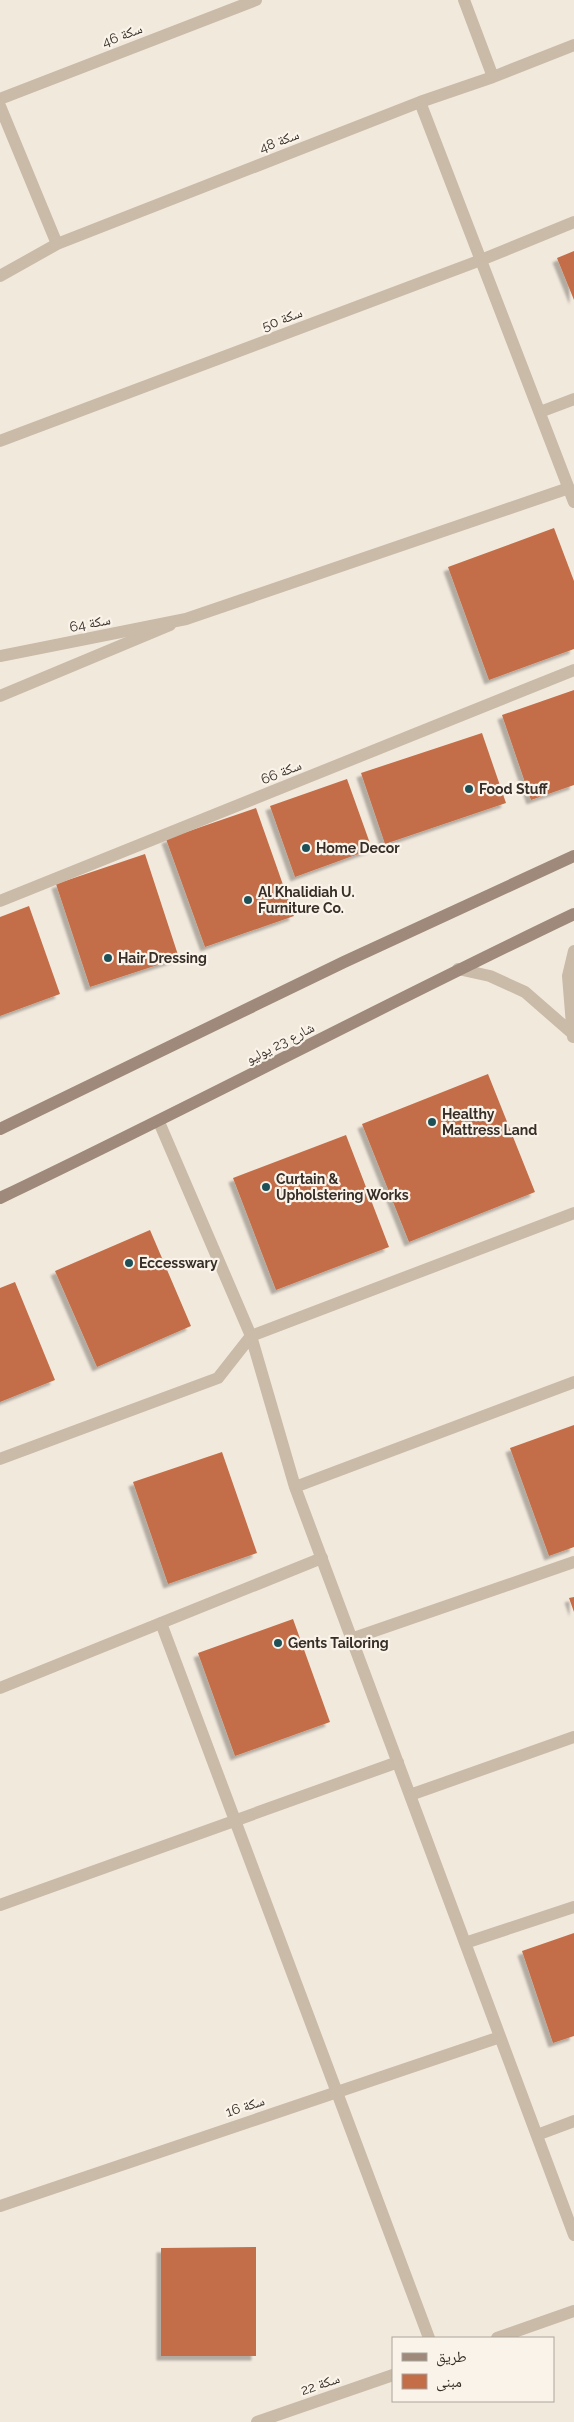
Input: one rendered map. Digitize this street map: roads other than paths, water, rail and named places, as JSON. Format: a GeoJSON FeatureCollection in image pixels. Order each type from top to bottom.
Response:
{"type":"FeatureCollection","features":[{"type":"Feature","properties":{"kind":"main road"},"geometry":{"type":"LineString","coordinates":[[0,1129],[344,962],[574,856]]}},
{"type":"Feature","properties":{"kind":"main road","name":"شارع 23 يوليو"},"geometry":{"type":"LineString","coordinates":[[0,1198],[159,1122],[458,969],[574,914]]}},
{"type":"Feature","properties":{"kind":"street","name":"سكة 46"},"geometry":{"type":"LineString","coordinates":[[0,99],[256,0]]}},
{"type":"Feature","properties":{"kind":"street"},"geometry":{"type":"LineString","coordinates":[[464,0],[493,77]]}},
{"type":"Feature","properties":{"kind":"street","name":"سكة 48"},"geometry":{"type":"LineString","coordinates":[[0,276],[57,244],[420,102],[493,77],[574,45]]}},
{"type":"Feature","properties":{"kind":"street"},"geometry":{"type":"LineString","coordinates":[[420,102],[574,502]]}},
{"type":"Feature","properties":{"kind":"street"},"geometry":{"type":"LineString","coordinates":[[0,106],[57,244]]}},
{"type":"Feature","properties":{"kind":"street","name":"سكة 50"},"geometry":{"type":"LineString","coordinates":[[0,441],[481,260],[574,222]]}},
{"type":"Feature","properties":{"kind":"street"},"geometry":{"type":"LineString","coordinates":[[540,412],[574,399]]}},
{"type":"Feature","properties":{"kind":"street"},"geometry":{"type":"LineString","coordinates":[[0,696],[186,619],[569,488]]}},
{"type":"Feature","properties":{"kind":"street","name":"سكة 64"},"geometry":{"type":"LineString","coordinates":[[0,656],[186,619]]}},
{"type":"Feature","properties":{"kind":"street","name":"سكة 66"},"geometry":{"type":"LineString","coordinates":[[0,901],[574,670]]}},
{"type":"Feature","properties":{"kind":"street"},"geometry":{"type":"LineString","coordinates":[[573,1036],[568,976],[574,951]]}},
{"type":"Feature","properties":{"kind":"street"},"geometry":{"type":"LineString","coordinates":[[458,969],[490,976],[525,992],[573,1036]]}},
{"type":"Feature","properties":{"kind":"street"},"geometry":{"type":"LineString","coordinates":[[159,1122],[252,1336],[295,1487],[574,2235]]}},
{"type":"Feature","properties":{"kind":"street"},"geometry":{"type":"LineString","coordinates":[[0,1460],[218,1378],[252,1336],[574,1213]]}},
{"type":"Feature","properties":{"kind":"street"},"geometry":{"type":"LineString","coordinates":[[295,1487],[574,1382]]}},
{"type":"Feature","properties":{"kind":"street"},"geometry":{"type":"LineString","coordinates":[[0,1688],[322,1558]]}},
{"type":"Feature","properties":{"kind":"street"},"geometry":{"type":"LineString","coordinates":[[351,1639],[574,1562]]}},
{"type":"Feature","properties":{"kind":"street"},"geometry":{"type":"LineString","coordinates":[[161,1623],[429,2337]]}},
{"type":"Feature","properties":{"kind":"street"},"geometry":{"type":"LineString","coordinates":[[410,1795],[574,1737]]}},
{"type":"Feature","properties":{"kind":"street"},"geometry":{"type":"LineString","coordinates":[[0,1904],[398,1762]]}},
{"type":"Feature","properties":{"kind":"street"},"geometry":{"type":"LineString","coordinates":[[465,1943],[574,1907]]}},
{"type":"Feature","properties":{"kind":"street","name":"سكة 16"},"geometry":{"type":"LineString","coordinates":[[0,2206],[500,2037]]}},
{"type":"Feature","properties":{"kind":"street"},"geometry":{"type":"LineString","coordinates":[[537,2135],[574,2122]]}},
{"type":"Feature","properties":{"kind":"street"},"geometry":{"type":"LineString","coordinates":[[500,2337],[574,2311]]}},
{"type":"Feature","properties":{"kind":"street","name":"سكة 22"},"geometry":{"type":"LineString","coordinates":[[257,2422],[392,2375]]}},
{"type":"Feature","properties":{"kind":"place","name":"Food Stuff"},"geometry":{"type":"Point","coordinates":[469,789]}},
{"type":"Feature","properties":{"kind":"place","name":"Home Decor"},"geometry":{"type":"Point","coordinates":[306,848]}},
{"type":"Feature","properties":{"kind":"place","name":"Al Khalidiah U. Furniture Co."},"geometry":{"type":"Point","coordinates":[248,900]}},
{"type":"Feature","properties":{"kind":"place","name":"Hair Dressing"},"geometry":{"type":"Point","coordinates":[108,958]}},
{"type":"Feature","properties":{"kind":"place","name":"Healthy Mattress Land"},"geometry":{"type":"Point","coordinates":[432,1122]}},
{"type":"Feature","properties":{"kind":"place","name":"Curtain & Upholstering Works"},"geometry":{"type":"Point","coordinates":[266,1187]}},
{"type":"Feature","properties":{"kind":"place","name":"Eccesswary"},"geometry":{"type":"Point","coordinates":[129,1263]}},
{"type":"Feature","properties":{"kind":"place","name":"Gents Tailoring"},"geometry":{"type":"Point","coordinates":[278,1643]}}]}
